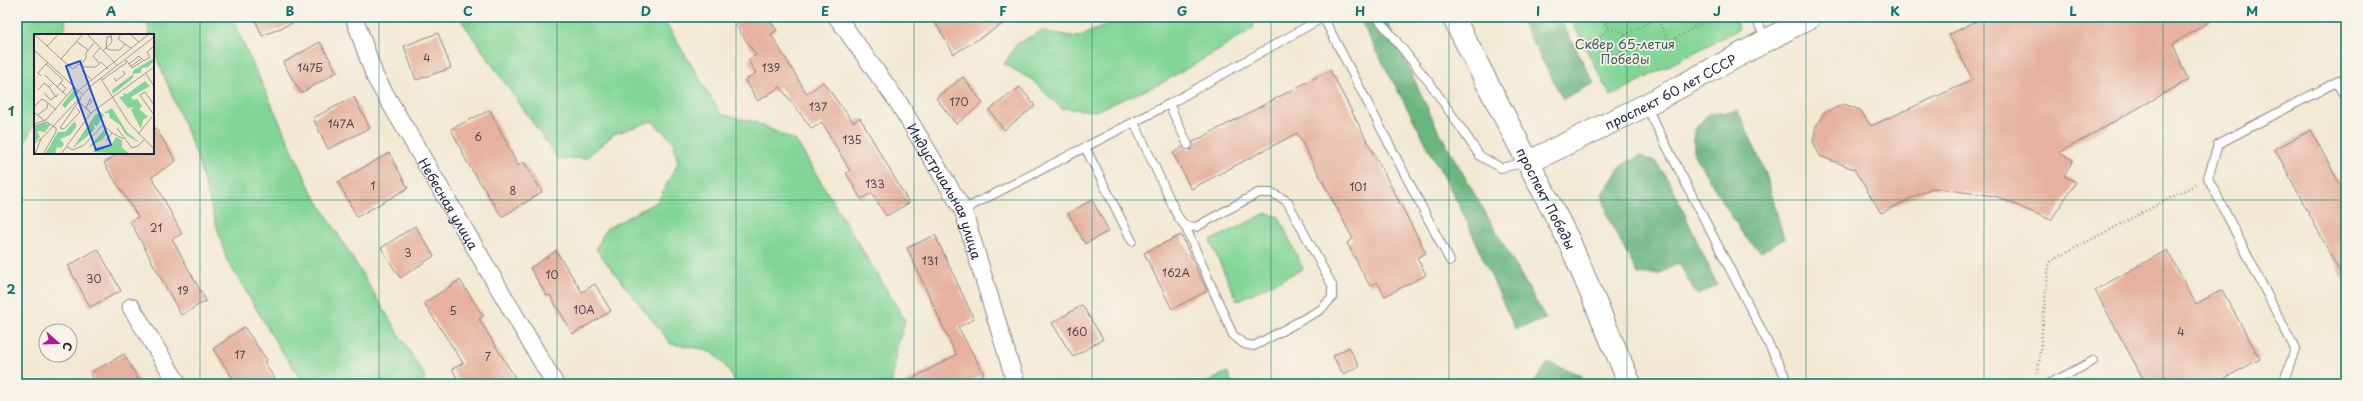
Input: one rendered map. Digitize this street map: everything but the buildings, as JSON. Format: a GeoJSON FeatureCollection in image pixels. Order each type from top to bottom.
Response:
{"type":"FeatureCollection","features":[{"type":"Feature","properties":{"kind":"main road","name":"проспект Победы"},"geometry":{"type":"LineString","coordinates":[[1453,17],[1569,241],[1630,384]]}},
{"type":"Feature","properties":{"kind":"main road","name":"проспект 60 лет СССР"},"geometry":{"type":"LineString","coordinates":[[1529,162],[1646,105],[1766,39],[1810,17]]}},
{"type":"Feature","properties":{"kind":"street","name":"Небесная улица"},"geometry":{"type":"LineString","coordinates":[[354,17],[375,77],[556,384]]}},
{"type":"Feature","properties":{"kind":"street","name":"Индустриальная улица"},"geometry":{"type":"LineString","coordinates":[[837,17],[898,102],[963,210],[1016,384]]}},
{"type":"Feature","properties":{"kind":"street"},"geometry":{"type":"LineString","coordinates":[[132,308],[178,384]]}},
{"type":"Feature","properties":{"kind":"lane"},"geometry":{"type":"LineString","coordinates":[[963,210],[1169,104],[1324,17],[1450,262]]}},
{"type":"Feature","properties":{"kind":"lane"},"geometry":{"type":"LineString","coordinates":[[1377,17],[1432,86],[1480,156],[1501,168],[1529,162]]}},
{"type":"Feature","properties":{"kind":"lane"},"geometry":{"type":"LineString","coordinates":[[1755,17],[1766,39]]}},
{"type":"Feature","properties":{"kind":"lane"},"geometry":{"type":"LineString","coordinates":[[2283,384],[2294,349],[2208,178],[2218,144],[2346,77]]}},
{"type":"Feature","properties":{"kind":"lane"},"geometry":{"type":"LineString","coordinates":[[2337,82],[2346,100]]}},
{"type":"Feature","properties":{"kind":"lane"},"geometry":{"type":"LineString","coordinates":[[1169,104],[1188,145]]}},
{"type":"Feature","properties":{"kind":"lane"},"geometry":{"type":"LineString","coordinates":[[1646,105],[1780,366],[1787,384]]}},
{"type":"Feature","properties":{"kind":"lane"},"geometry":{"type":"LineString","coordinates":[[1134,122],[1178,217],[1185,226],[1233,334],[1244,344],[1254,346],[1320,310],[1332,298],[1332,285],[1287,201],[1272,193],[1258,193],[1196,227],[1185,226]]}},
{"type":"Feature","properties":{"kind":"lane"},"geometry":{"type":"LineString","coordinates":[[1085,147],[1132,241]]}},
{"type":"Feature","properties":{"kind":"lane"},"geometry":{"type":"LineString","coordinates":[[2049,384],[2093,360]]}},
{"type":"Feature","properties":{"kind":"path"},"geometry":{"type":"LineString","coordinates":[[1601,17],[1608,29]]}},
{"type":"Feature","properties":{"kind":"path"},"geometry":{"type":"LineString","coordinates":[[1607,17],[1608,29]]}},
{"type":"Feature","properties":{"kind":"path"},"geometry":{"type":"LineString","coordinates":[[1624,35],[1657,17],[1669,42],[1713,17]]}},
{"type":"Feature","properties":{"kind":"path"},"geometry":{"type":"LineString","coordinates":[[1608,29],[1617,29],[1624,35],[1626,44],[1622,52],[1613,56],[1604,52],[1599,44],[1601,35],[1608,29]]}},
{"type":"Feature","properties":{"kind":"path"},"geometry":{"type":"LineString","coordinates":[[2038,376],[2049,262],[2208,178]]}},
{"type":"Feature","properties":{"kind":"green space"},"geometry":{"type":"Polygon","coordinates":[[[17,17],[66,17],[64,34],[34,34],[34,125],[17,158],[17,17]]]}},
{"type":"Feature","properties":{"kind":"green space"},"geometry":{"type":"Polygon","coordinates":[[[146,17],[231,17],[311,190],[425,377],[423,384],[305,384],[280,349],[226,258],[196,154],[154,51],[154,34],[150,34],[146,17]]]}},
{"type":"Feature","properties":{"kind":"green space"},"geometry":{"type":"Polygon","coordinates":[[[459,17],[662,17],[721,114],[755,122],[796,141],[905,320],[896,352],[892,384],[736,384],[723,363],[711,352],[671,344],[596,249],[606,229],[658,201],[678,163],[673,141],[652,121],[614,134],[586,158],[558,159],[459,17]]]}},
{"type":"Feature","properties":{"kind":"green space"},"geometry":{"type":"Polygon","coordinates":[[[1128,17],[1255,17],[1253,28],[1221,49],[1160,84],[1095,111],[1061,108],[1031,79],[1004,64],[1017,44],[1042,31],[1077,37],[1128,17]]]}},
{"type":"Feature","properties":{"kind":"green space"},"geometry":{"type":"Polygon","coordinates":[[[1385,17],[1437,128],[1546,319],[1515,329],[1461,209],[1359,18],[1385,17]]]}},
{"type":"Feature","properties":{"kind":"green space","name":"Сквер 65-летия Победы"},"geometry":{"type":"Polygon","coordinates":[[[1519,17],[1559,17],[1594,83],[1563,99],[1519,17]]]}},
{"type":"Feature","properties":{"kind":"green space","name":"Сквер 65-летия Победы"},"geometry":{"type":"Polygon","coordinates":[[[1569,17],[1734,17],[1739,29],[1611,96],[1569,17]]]}},
{"type":"Feature","properties":{"kind":"green space"},"geometry":{"type":"Polygon","coordinates":[[[1738,111],[1765,171],[1784,239],[1761,252],[1744,236],[1694,155],[1694,130],[1708,114],[1738,111]]]}},
{"type":"Feature","properties":{"kind":"green space"},"geometry":{"type":"Polygon","coordinates":[[[1640,156],[1656,162],[1670,182],[1717,285],[1697,295],[1679,263],[1659,274],[1638,274],[1609,220],[1602,194],[1622,165],[1640,156]]]}},
{"type":"Feature","properties":{"kind":"green space"},"geometry":{"type":"Polygon","coordinates":[[[1266,213],[1279,217],[1303,269],[1237,301],[1210,241],[1266,213]]]}},
{"type":"Feature","properties":{"kind":"green space"},"geometry":{"type":"Polygon","coordinates":[[[1548,363],[1581,375],[1585,384],[1537,384],[1536,380],[1548,363]]]}},
{"type":"Feature","properties":{"kind":"green space"},"geometry":{"type":"Polygon","coordinates":[[[1227,372],[1233,384],[1205,384],[1227,372]]]}}]}
